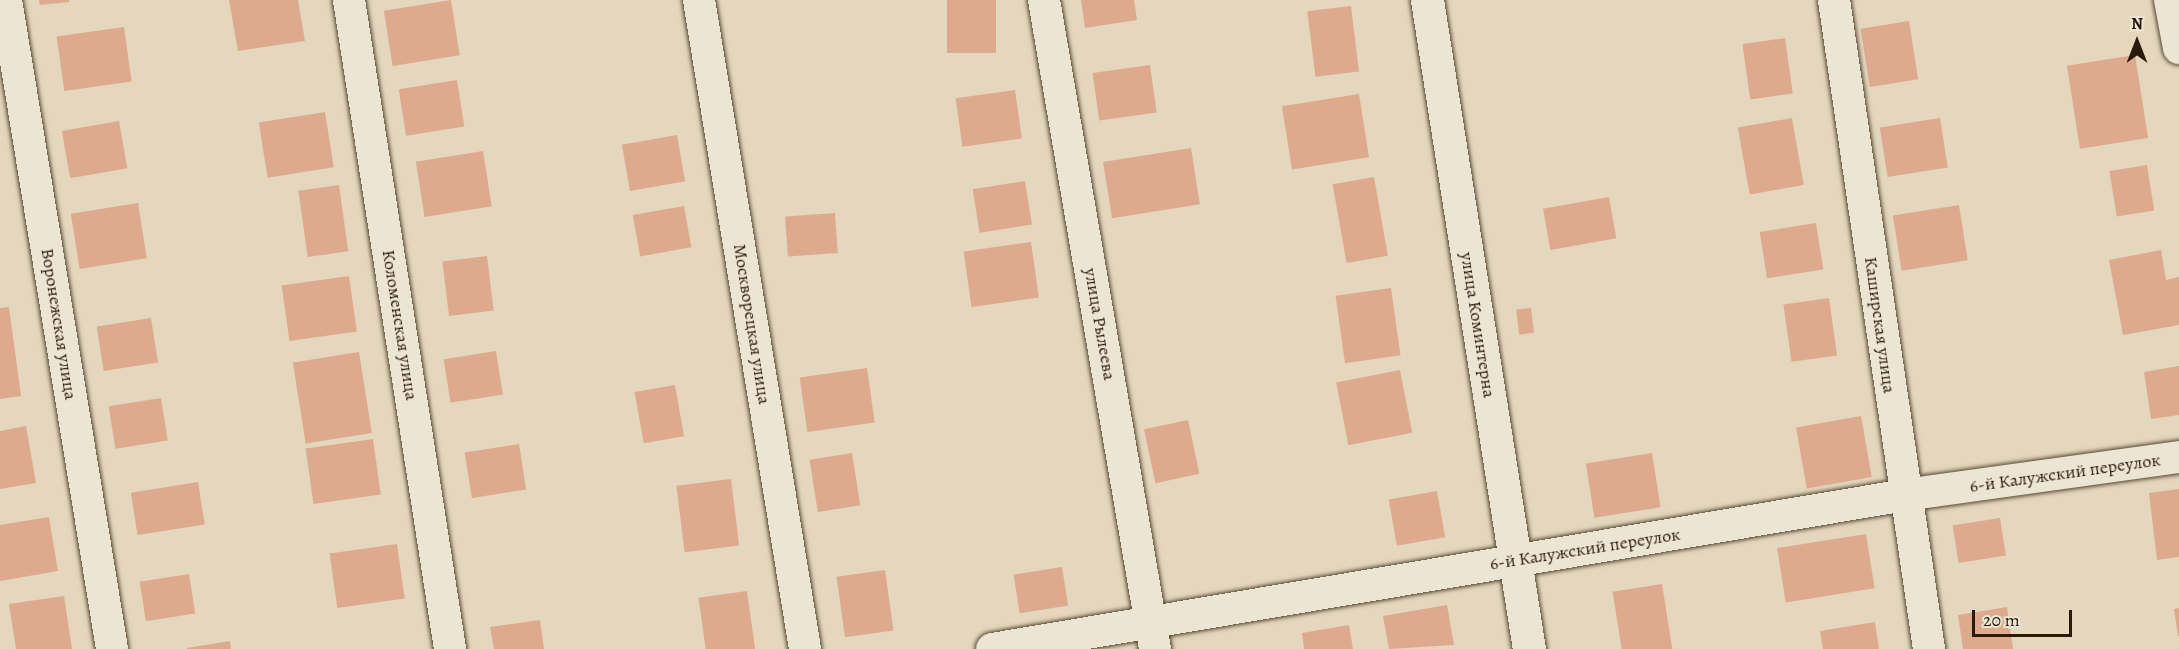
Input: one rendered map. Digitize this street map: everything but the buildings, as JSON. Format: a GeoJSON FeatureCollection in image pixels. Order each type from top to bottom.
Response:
{"type":"FeatureCollection","features":[{"type":"Feature","properties":{"kind":"street","name":"Воронежская улица"},"geometry":{"type":"LineString","coordinates":[[6,0],[112,649]]}},
{"type":"Feature","properties":{"kind":"street","name":"Коломенская улица"},"geometry":{"type":"LineString","coordinates":[[349,0],[450,649]]}},
{"type":"Feature","properties":{"kind":"street","name":"Москворецкая улица"},"geometry":{"type":"LineString","coordinates":[[699,0],[805,649]]}},
{"type":"Feature","properties":{"kind":"street","name":"улица Рылеева"},"geometry":{"type":"LineString","coordinates":[[1044,0],[1153,634]]}},
{"type":"Feature","properties":{"kind":"street","name":"улица Коминтерна"},"geometry":{"type":"LineString","coordinates":[[1427,0],[1529,649]]}},
{"type":"Feature","properties":{"kind":"street","name":"Каширская улица"},"geometry":{"type":"LineString","coordinates":[[1834,0],[1929,649]]}},
{"type":"Feature","properties":{"kind":"street"},"geometry":{"type":"LineString","coordinates":[[2170,0],[2179,48]]}},
{"type":"Feature","properties":{"kind":"street","name":"6-й Калужский переулок"},"geometry":{"type":"LineString","coordinates":[[992,649],[1153,634],[1515,561],[1905,495],[2179,457]]}}]}
